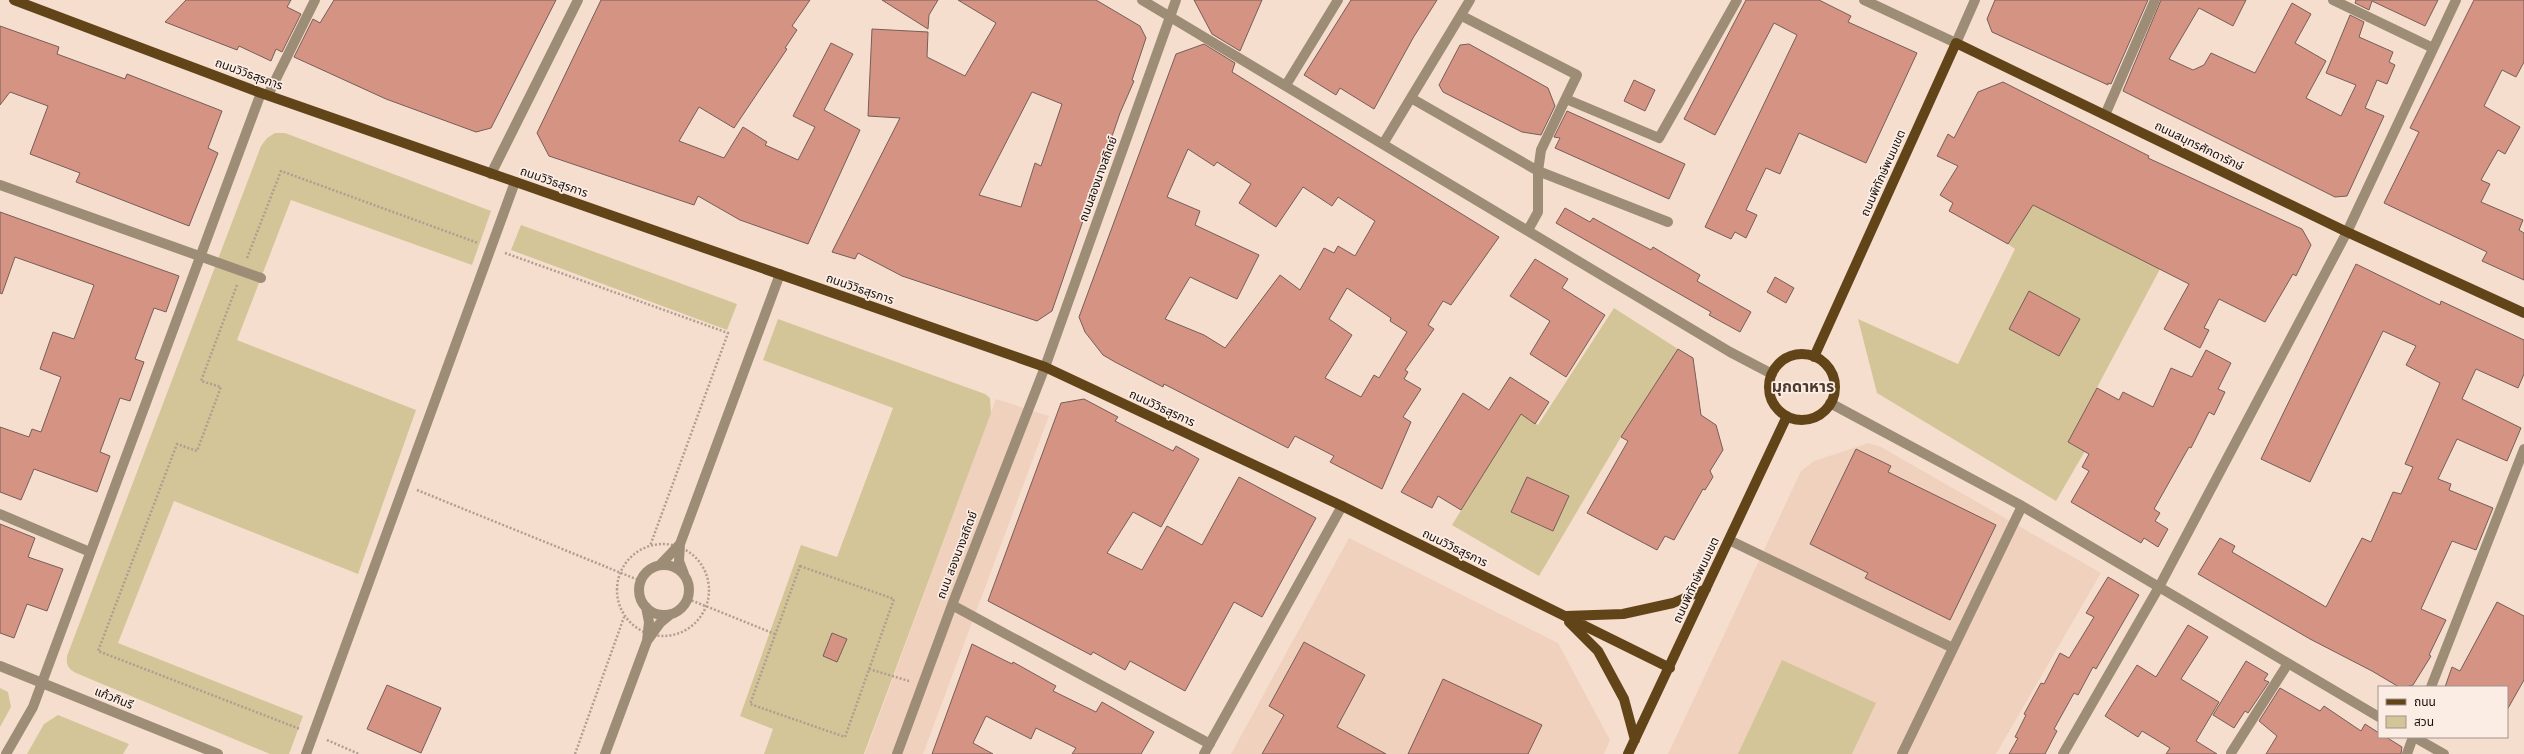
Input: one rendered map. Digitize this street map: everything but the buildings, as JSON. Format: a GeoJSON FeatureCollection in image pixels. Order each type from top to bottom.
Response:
{"type":"FeatureCollection","features":[{"type":"Feature","properties":{"kind":"main road","name":"ถนนวิวิธสุรการ"},"geometry":{"type":"LineString","coordinates":[[14,0],[264,94],[1045,367],[1342,506],[1670,668]]}},
{"type":"Feature","properties":{"kind":"main road","name":"ถนนสมุทรศักดารักษ์"},"geometry":{"type":"LineString","coordinates":[[1956,43],[2347,232],[2524,313]]}},
{"type":"Feature","properties":{"kind":"main road","name":"ถนนพิทักษ์พนมเขต"},"geometry":{"type":"LineString","coordinates":[[1814,357],[1956,43]]}},
{"type":"Feature","properties":{"kind":"main road"},"geometry":{"type":"LineString","coordinates":[[1794,355],[1814,357],[1829,367],[1834,379],[1835,391],[1830,403],[1818,416],[1806,420],[1787,416],[1774,405],[1770,395],[1770,380],[1772,374],[1783,360],[1794,355]]}},
{"type":"Feature","properties":{"kind":"main road","name":"ถนนพิทักษ์พนมเขต"},"geometry":{"type":"LineString","coordinates":[[1628,754],[1670,668],[1787,416]]}},
{"type":"Feature","properties":{"kind":"main road"},"geometry":{"type":"LineString","coordinates":[[1564,616],[1622,614],[1673,603],[1706,589]]}},
{"type":"Feature","properties":{"kind":"main road"},"geometry":{"type":"LineString","coordinates":[[1564,616],[1598,651],[1624,699],[1635,740]]}},
{"type":"Feature","properties":{"kind":"street"},"geometry":{"type":"LineString","coordinates":[[6,754],[33,707],[201,257],[264,94],[315,0]]}},
{"type":"Feature","properties":{"kind":"street"},"geometry":{"type":"LineString","coordinates":[[491,174],[578,0]]}},
{"type":"Feature","properties":{"kind":"street"},"geometry":{"type":"LineString","coordinates":[[1142,0],[1730,352],[1772,374]]}},
{"type":"Feature","properties":{"kind":"street","name":"ถนนสองนางสถิตย์"},"geometry":{"type":"LineString","coordinates":[[1045,367],[1176,0]]}},
{"type":"Feature","properties":{"kind":"street"},"geometry":{"type":"LineString","coordinates":[[1286,85],[1338,0]]}},
{"type":"Feature","properties":{"kind":"street"},"geometry":{"type":"LineString","coordinates":[[1383,144],[1462,16],[1470,0]]}},
{"type":"Feature","properties":{"kind":"street"},"geometry":{"type":"LineString","coordinates":[[1566,99],[1659,138],[1737,0]]}},
{"type":"Feature","properties":{"kind":"street","name":"ถนนสมุทรศักดารักษ์"},"geometry":{"type":"LineString","coordinates":[[1864,0],[1956,43]]}},
{"type":"Feature","properties":{"kind":"street","name":"ถนนพิทักษ์พนมเขต"},"geometry":{"type":"LineString","coordinates":[[1956,43],[1975,0]]}},
{"type":"Feature","properties":{"kind":"street"},"geometry":{"type":"LineString","coordinates":[[2105,115],[2155,0]]}},
{"type":"Feature","properties":{"kind":"street"},"geometry":{"type":"LineString","coordinates":[[2333,0],[2433,48]]}},
{"type":"Feature","properties":{"kind":"street"},"geometry":{"type":"LineString","coordinates":[[2063,754],[2159,587],[2347,232],[2456,0]]}},
{"type":"Feature","properties":{"kind":"street"},"geometry":{"type":"LineString","coordinates":[[1462,16],[1577,75],[1541,150],[1538,170],[1538,212],[1528,230]]}},
{"type":"Feature","properties":{"kind":"street"},"geometry":{"type":"LineString","coordinates":[[1411,98],[1538,170],[1668,222]]}},
{"type":"Feature","properties":{"kind":"street"},"geometry":{"type":"LineString","coordinates":[[306,754],[515,182]]}},
{"type":"Feature","properties":{"kind":"street"},"geometry":{"type":"LineString","coordinates":[[0,185],[261,278]]}},
{"type":"Feature","properties":{"kind":"street"},"geometry":{"type":"LineString","coordinates":[[646,607],[656,614],[671,614],[679,611],[688,598],[688,581],[679,561],[679,546],[780,274]]}},
{"type":"Feature","properties":{"kind":"street","name":"ถนน สองนางสถิตย์"},"geometry":{"type":"LineString","coordinates":[[897,754],[952,605],[1045,367]]}},
{"type":"Feature","properties":{"kind":"street"},"geometry":{"type":"LineString","coordinates":[[1830,403],[2022,506],[2288,665],[2378,716]]}},
{"type":"Feature","properties":{"kind":"street"},"geometry":{"type":"LineString","coordinates":[[2431,686],[2524,449]]}},
{"type":"Feature","properties":{"kind":"street"},"geometry":{"type":"LineString","coordinates":[[1204,754],[1342,506]]}},
{"type":"Feature","properties":{"kind":"street"},"geometry":{"type":"LineString","coordinates":[[1902,754],[2022,506]]}},
{"type":"Feature","properties":{"kind":"street"},"geometry":{"type":"LineString","coordinates":[[0,514],[90,552]]}},
{"type":"Feature","properties":{"kind":"street"},"geometry":{"type":"LineString","coordinates":[[1729,540],[1953,648]]}},
{"type":"Feature","properties":{"kind":"street"},"geometry":{"type":"LineString","coordinates":[[605,754],[648,637],[649,622],[646,607],[640,597],[641,581],[645,574],[660,565],[679,546]]}},
{"type":"Feature","properties":{"kind":"street"},"geometry":{"type":"LineString","coordinates":[[660,565],[669,565],[684,574]]}},
{"type":"Feature","properties":{"kind":"street"},"geometry":{"type":"LineString","coordinates":[[952,605],[1210,744]]}},
{"type":"Feature","properties":{"kind":"street"},"geometry":{"type":"LineString","coordinates":[[648,637],[671,614]]}},
{"type":"Feature","properties":{"kind":"street"},"geometry":{"type":"LineString","coordinates":[[2231,753],[2288,665]]}},
{"type":"Feature","properties":{"kind":"street","name":"แก้วกินรี"},"geometry":{"type":"LineString","coordinates":[[0,666],[218,754]]}},
{"type":"Feature","properties":{"kind":"street"},"geometry":{"type":"LineString","coordinates":[[2407,754],[2414,738]]}},
{"type":"Feature","properties":{"kind":"street"},"geometry":{"type":"LineString","coordinates":[[2416,738],[2444,754]]}},
{"type":"Feature","properties":{"kind":"path"},"geometry":{"type":"LineString","coordinates":[[359,754],[98,651],[177,444],[197,450],[221,387],[201,381],[281,171],[728,333],[650,546]]}},
{"type":"Feature","properties":{"kind":"path"},"geometry":{"type":"LineString","coordinates":[[404,485],[641,581]]}},
{"type":"Feature","properties":{"kind":"path"},"geometry":{"type":"LineString","coordinates":[[656,544],[679,546],[699,560],[707,574],[710,590],[708,606],[700,619],[689,629],[676,635],[648,637],[634,627],[625,616],[617,595],[620,573],[629,559],[641,549],[656,544]]}},
{"type":"Feature","properties":{"kind":"path"},"geometry":{"type":"LineString","coordinates":[[800,566],[894,599],[869,668],[845,737],[750,704],[800,566]]}},
{"type":"Feature","properties":{"kind":"path"},"geometry":{"type":"LineString","coordinates":[[688,598],[775,634]]}},
{"type":"Feature","properties":{"kind":"path"},"geometry":{"type":"LineString","coordinates":[[575,754],[625,616]]}},
{"type":"Feature","properties":{"kind":"path"},"geometry":{"type":"LineString","coordinates":[[869,668],[922,686]]}},
{"type":"Feature","properties":{"kind":"shaded area"},"geometry":{"type":"Polygon","coordinates":[[[996,399],[1049,416],[923,754],[865,754],[996,399]]]}},
{"type":"Feature","properties":{"kind":"shaded area"},"geometry":{"type":"Polygon","coordinates":[[[1868,443],[1881,447],[2101,573],[1996,754],[1668,754],[1801,471],[1814,461],[1868,443]]]}},
{"type":"Feature","properties":{"kind":"shaded area"},"geometry":{"type":"Polygon","coordinates":[[[1349,538],[1558,643],[1610,740],[1604,754],[1231,754],[1349,538]]]}},
{"type":"Feature","properties":{"kind":"green space"},"geometry":{"type":"Polygon","coordinates":[[[275,133],[285,133],[491,211],[472,265],[291,200],[237,340],[416,410],[358,574],[174,501],[118,643],[303,716],[289,754],[270,754],[76,673],[71,670],[67,664],[67,656],[261,146],[267,138],[275,133]]]}},
{"type":"Feature","properties":{"kind":"green space"},"geometry":{"type":"Polygon","coordinates":[[[2033,205],[2160,269],[2068,442],[2085,451],[2056,501],[1877,393],[1858,319],[1958,364],[2015,249],[2008,244],[2033,205]]]}},
{"type":"Feature","properties":{"kind":"green space"},"geometry":{"type":"Polygon","coordinates":[[[521,225],[737,304],[727,330],[511,250],[521,225]]]}},
{"type":"Feature","properties":{"kind":"green space"},"geometry":{"type":"Polygon","coordinates":[[[1614,308],[1678,349],[1621,437],[1539,576],[1452,525],[1521,414],[1538,425],[1614,308]]]}},
{"type":"Feature","properties":{"kind":"green space"},"geometry":{"type":"Polygon","coordinates":[[[778,319],[985,394],[990,398],[991,413],[864,754],[764,754],[773,729],[740,716],[801,545],[837,557],[893,408],[763,360],[778,319]]]}},
{"type":"Feature","properties":{"kind":"green space"},"geometry":{"type":"Polygon","coordinates":[[[1782,660],[1876,703],[1852,754],[1738,754],[1782,660]]]}},
{"type":"Feature","properties":{"kind":"green space"},"geometry":{"type":"Polygon","coordinates":[[[0,688],[8,692],[11,707],[0,727],[0,688]]]}},
{"type":"Feature","properties":{"kind":"green space"},"geometry":{"type":"Polygon","coordinates":[[[58,715],[129,744],[123,754],[27,754],[44,724],[58,715]]]}},
{"type":"Feature","properties":{"kind":"district","name":"มุกดาหาร"},"geometry":{"type":"Point","coordinates":[1803,386]}}]}
